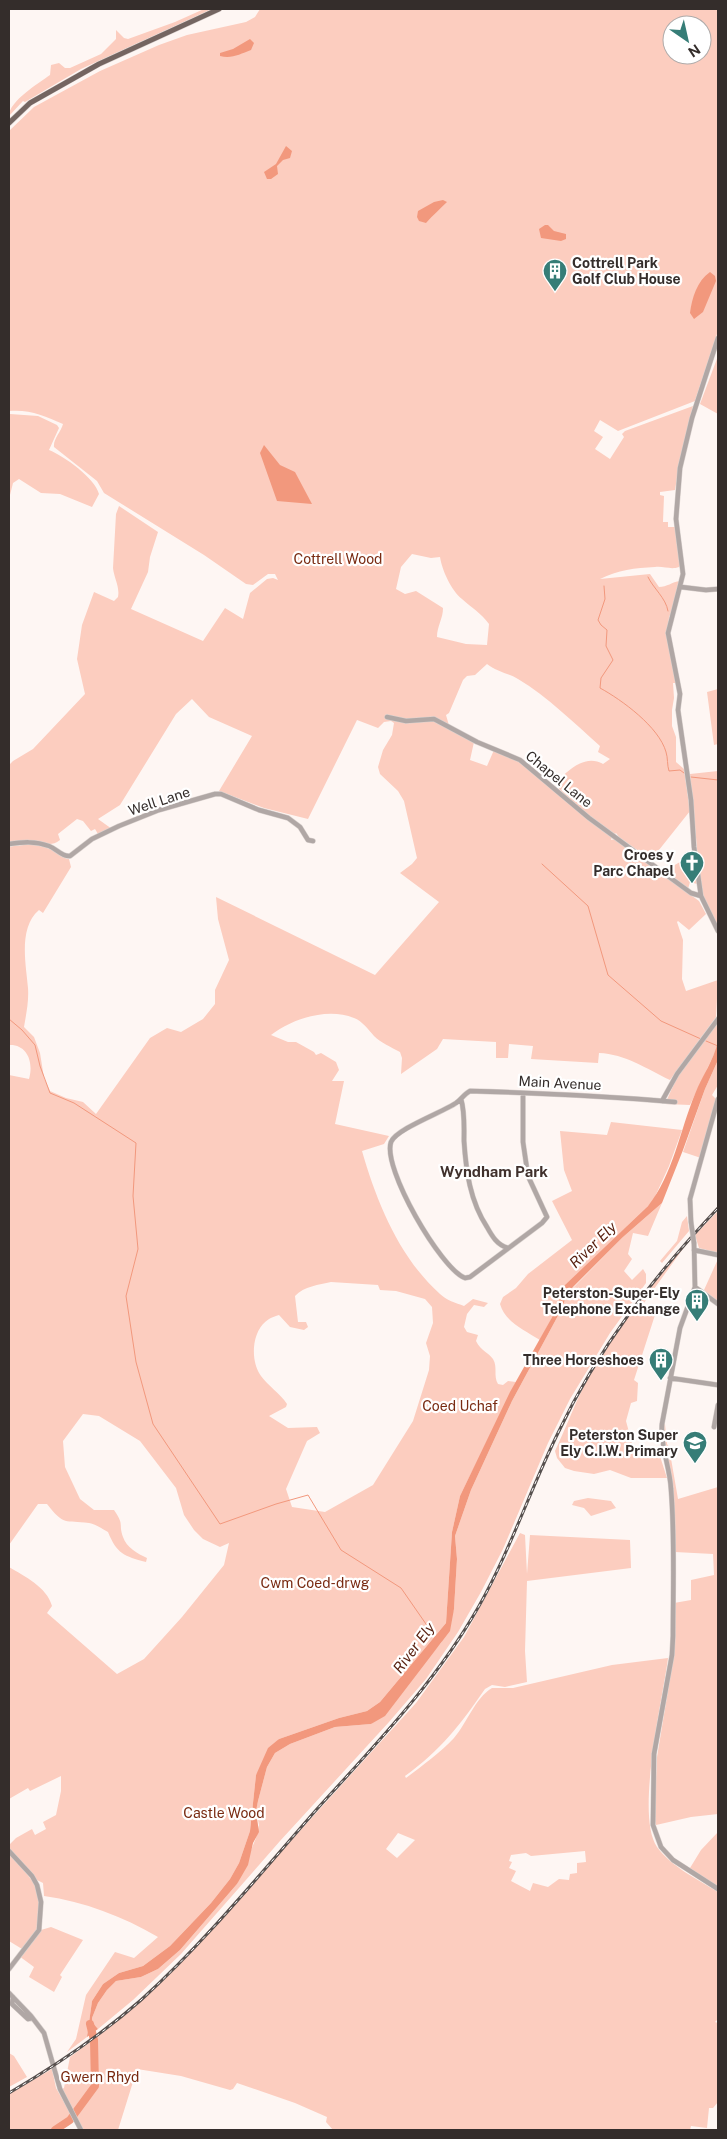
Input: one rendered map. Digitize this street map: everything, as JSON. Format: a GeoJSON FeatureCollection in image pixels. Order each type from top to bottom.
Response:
{"type":"FeatureCollection","features":[{"type":"Feature","properties":{"kind":"main road"},"geometry":{"type":"LineString","coordinates":[[9,123],[30,103],[100,64],[218,9]]}},
{"type":"Feature","properties":{"kind":"street"},"geometry":{"type":"LineString","coordinates":[[718,338],[692,418],[680,468],[676,519],[683,574],[668,633],[680,694],[678,710],[691,800],[694,847],[701,896],[718,931]]}},
{"type":"Feature","properties":{"kind":"street"},"geometry":{"type":"LineString","coordinates":[[681,587],[706,590],[718,589]]}},
{"type":"Feature","properties":{"kind":"street","name":"Chapel Lane"},"geometry":{"type":"LineString","coordinates":[[387,717],[406,721],[434,719],[477,742],[520,760],[590,818],[691,893],[701,896]]}},
{"type":"Feature","properties":{"kind":"street","name":"Well Lane"},"geometry":{"type":"LineString","coordinates":[[9,844],[33,842],[49,846],[66,856],[70,856],[92,839],[159,810],[220,794],[259,810],[288,818],[300,827],[308,840],[313,840]]}},
{"type":"Feature","properties":{"kind":"street"},"geometry":{"type":"LineString","coordinates":[[662,1101],[677,1074],[718,1019]]}},
{"type":"Feature","properties":{"kind":"street","name":"Main Avenue"},"geometry":{"type":"LineString","coordinates":[[508,1248],[470,1277],[465,1278],[456,1274],[413,1213],[400,1187],[392,1163],[390,1146],[396,1134],[461,1099],[470,1091],[676,1102]]}},
{"type":"Feature","properties":{"kind":"street"},"geometry":{"type":"LineString","coordinates":[[461,1099],[467,1169],[472,1197],[494,1239],[508,1248],[542,1223],[547,1217],[528,1176],[523,1142],[523,1093]]}},
{"type":"Feature","properties":{"kind":"street"},"geometry":{"type":"LineString","coordinates":[[718,1099],[690,1199],[695,1287],[680,1328],[661,1435],[671,1486],[673,1511],[673,1636],[672,1655],[654,1754],[652,1814],[655,1835],[661,1847],[673,1860],[718,1889]]}},
{"type":"Feature","properties":{"kind":"street"},"geometry":{"type":"LineString","coordinates":[[694,1250],[718,1255]]}},
{"type":"Feature","properties":{"kind":"street"},"geometry":{"type":"LineString","coordinates":[[695,1287],[718,1304]]}},
{"type":"Feature","properties":{"kind":"street"},"geometry":{"type":"LineString","coordinates":[[670,1378],[718,1385]]}},
{"type":"Feature","properties":{"kind":"street"},"geometry":{"type":"LineString","coordinates":[[714,1427],[718,1405]]}},
{"type":"Feature","properties":{"kind":"street"},"geometry":{"type":"LineString","coordinates":[[9,1851],[32,1876],[38,1886],[41,1902],[39,1930],[9,1969]]}},
{"type":"Feature","properties":{"kind":"street"},"geometry":{"type":"LineString","coordinates":[[11,1995],[44,2033],[58,2081],[67,2104],[81,2130]]}},
{"type":"Feature","properties":{"kind":"green space"},"geometry":{"type":"Polygon","coordinates":[[[204,9],[212,9],[81,69],[25,102],[23,101],[9,116],[10,110],[19,99],[50,75],[51,65],[59,63],[65,68],[70,68],[101,54],[116,39],[116,30],[124,38],[128,39],[204,9]]]}},
{"type":"Feature","properties":{"kind":"green space"},"geometry":{"type":"Polygon","coordinates":[[[260,9],[718,9],[718,331],[695,401],[618,431],[600,420],[594,431],[603,437],[595,449],[610,459],[624,437],[622,434],[625,431],[693,406],[675,490],[660,492],[660,495],[664,496],[663,522],[668,522],[668,527],[675,527],[681,564],[676,568],[658,567],[627,570],[613,573],[600,579],[650,574],[659,587],[680,581],[675,606],[669,617],[667,639],[677,683],[673,683],[674,698],[672,710],[672,726],[676,737],[676,762],[684,769],[690,811],[651,860],[616,833],[588,815],[559,789],[558,781],[578,764],[597,761],[603,764],[610,759],[598,752],[600,746],[540,694],[518,679],[487,664],[475,675],[467,676],[463,680],[449,713],[446,715],[450,729],[474,742],[470,760],[487,766],[494,750],[520,761],[612,837],[611,840],[615,839],[699,901],[706,914],[689,930],[677,922],[683,940],[682,979],[686,991],[718,980],[716,1017],[670,1080],[636,1063],[609,1054],[599,1053],[598,1063],[531,1059],[533,1046],[509,1044],[508,1058],[496,1058],[496,1042],[443,1039],[437,1049],[401,1074],[402,1058],[400,1052],[386,1045],[360,1021],[344,1015],[321,1014],[310,1016],[289,1024],[271,1035],[288,1042],[296,1042],[316,1055],[321,1053],[336,1062],[339,1070],[332,1081],[344,1081],[335,1124],[389,1136],[384,1144],[362,1151],[382,1209],[391,1228],[401,1246],[425,1279],[442,1296],[464,1306],[473,1299],[488,1303],[484,1307],[474,1305],[467,1314],[464,1327],[467,1332],[478,1335],[476,1341],[493,1359],[498,1384],[503,1385],[508,1381],[516,1382],[460,1496],[452,1532],[446,1623],[380,1702],[367,1711],[339,1718],[279,1739],[256,1775],[250,1831],[239,1863],[230,1879],[211,1903],[170,1946],[143,1966],[119,1973],[103,1984],[92,2001],[87,2037],[67,2052],[76,2039],[86,1995],[115,1952],[134,1958],[158,1937],[103,1911],[74,1902],[44,1896],[43,1883],[37,1880],[9,1848],[9,1845],[16,1838],[32,1829],[35,1835],[46,1829],[43,1822],[56,1815],[61,1791],[61,1776],[30,1791],[28,1788],[9,1799],[9,1567],[28,1578],[40,1588],[52,1606],[47,1613],[117,1674],[144,1659],[182,1617],[224,1565],[229,1543],[220,1547],[203,1539],[194,1530],[184,1515],[176,1488],[140,1441],[99,1416],[83,1414],[63,1441],[65,1467],[80,1499],[94,1510],[114,1510],[120,1522],[125,1541],[133,1550],[147,1558],[146,1562],[127,1556],[118,1550],[108,1532],[97,1525],[65,1521],[57,1516],[47,1504],[38,1504],[9,1545],[9,1075],[29,1079],[31,1066],[25,1051],[15,1045],[9,1045],[9,847],[41,846],[69,859],[71,867],[43,913],[39,910],[28,926],[25,958],[28,998],[24,1027],[34,1037],[40,1053],[44,1078],[50,1091],[66,1098],[83,1102],[96,1114],[150,1038],[167,1028],[181,1032],[203,1019],[215,1004],[215,990],[229,960],[218,919],[216,897],[375,975],[439,902],[400,873],[417,858],[404,801],[398,791],[380,774],[378,767],[383,750],[392,735],[394,723],[391,721],[384,722],[378,728],[357,720],[308,819],[264,808],[219,791],[252,736],[209,717],[192,699],[176,714],[120,805],[98,819],[112,829],[98,834],[95,829],[91,831],[83,821],[77,819],[58,834],[60,840],[56,843],[48,844],[29,840],[9,843],[9,765],[33,749],[85,694],[77,659],[82,625],[94,592],[114,601],[118,597],[113,568],[116,514],[119,506],[158,532],[150,557],[148,572],[131,609],[203,641],[225,608],[243,619],[250,593],[267,579],[273,578],[278,580],[275,574],[268,574],[253,585],[246,584],[204,555],[104,493],[97,481],[54,447],[63,424],[30,412],[9,411],[9,131],[34,107],[100,71],[187,35],[246,22],[255,17],[260,9]],[[412,554],[401,567],[396,589],[405,594],[416,591],[443,608],[437,637],[466,644],[487,645],[489,624],[454,590],[445,574],[440,557],[431,558],[412,554]],[[331,1282],[307,1288],[295,1296],[298,1322],[306,1322],[308,1327],[304,1330],[290,1327],[279,1315],[270,1318],[259,1330],[254,1346],[257,1370],[287,1404],[286,1407],[269,1416],[288,1428],[317,1427],[320,1433],[307,1441],[286,1489],[292,1507],[325,1512],[373,1485],[413,1421],[429,1370],[430,1356],[426,1343],[433,1323],[432,1307],[425,1299],[396,1291],[380,1290],[378,1285],[331,1282]]]}},
{"type":"Feature","properties":{"kind":"green space"},"geometry":{"type":"Polygon","coordinates":[[[718,356],[718,414],[700,404],[718,356]]]}},
{"type":"Feature","properties":{"kind":"green space"},"geometry":{"type":"Polygon","coordinates":[[[10,414],[38,416],[57,425],[59,428],[49,450],[70,462],[92,481],[99,494],[92,507],[60,494],[41,493],[19,479],[13,483],[9,499],[10,414]]]}},
{"type":"Feature","properties":{"kind":"green space"},"geometry":{"type":"Polygon","coordinates":[[[718,689],[718,744],[714,745],[707,692],[718,689]]]}},
{"type":"Feature","properties":{"kind":"green space"},"geometry":{"type":"Polygon","coordinates":[[[718,771],[718,927],[701,891],[690,774],[718,771]]]}},
{"type":"Feature","properties":{"kind":"green space"},"geometry":{"type":"Polygon","coordinates":[[[694,860],[697,884],[690,882],[688,889],[666,870],[680,862],[692,862],[694,860]]]}},
{"type":"Feature","properties":{"kind":"green space"},"geometry":{"type":"Polygon","coordinates":[[[718,1021],[717,1048],[690,1105],[665,1104],[678,1075],[718,1021]]]}},
{"type":"Feature","properties":{"kind":"green space"},"geometry":{"type":"Polygon","coordinates":[[[718,1060],[718,1085],[712,1095],[716,1099],[701,1158],[683,1152],[705,1089],[718,1060]]]}},
{"type":"Feature","properties":{"kind":"green space"},"geometry":{"type":"Polygon","coordinates":[[[611,1122],[682,1130],[669,1166],[653,1201],[565,1286],[555,1312],[540,1340],[511,1321],[502,1310],[500,1304],[503,1297],[516,1288],[528,1274],[572,1240],[552,1201],[572,1191],[564,1170],[560,1131],[607,1135],[611,1122]]]}},
{"type":"Feature","properties":{"kind":"green space"},"geometry":{"type":"Polygon","coordinates":[[[662,1203],[648,1236],[633,1233],[628,1254],[632,1259],[624,1271],[632,1280],[643,1269],[646,1274],[646,1283],[610,1333],[570,1399],[548,1443],[503,1549],[481,1592],[458,1632],[426,1679],[181,1954],[133,2000],[98,2029],[92,2022],[92,2018],[98,2003],[107,1990],[116,1981],[141,1977],[158,1969],[180,1950],[237,1884],[256,1838],[259,1825],[256,1810],[258,1801],[267,1767],[275,1753],[290,1744],[335,1727],[371,1724],[441,1643],[454,1609],[457,1559],[455,1536],[471,1490],[512,1401],[560,1312],[568,1293],[623,1237],[662,1203]]]}},
{"type":"Feature","properties":{"kind":"green space"},"geometry":{"type":"Polygon","coordinates":[[[718,1211],[718,1253],[699,1248],[695,1235],[718,1211]]]}},
{"type":"Feature","properties":{"kind":"green space"},"geometry":{"type":"Polygon","coordinates":[[[687,1216],[689,1231],[662,1263],[660,1261],[677,1241],[682,1222],[687,1216]]]}},
{"type":"Feature","properties":{"kind":"green space"},"geometry":{"type":"Polygon","coordinates":[[[690,1239],[641,1307],[655,1315],[634,1380],[638,1383],[637,1401],[631,1403],[626,1421],[633,1447],[641,1447],[644,1453],[661,1446],[658,1450],[667,1478],[631,1478],[610,1470],[594,1474],[565,1468],[557,1458],[555,1451],[579,1396],[594,1368],[632,1310],[690,1239]]]}},
{"type":"Feature","properties":{"kind":"green space"},"geometry":{"type":"Polygon","coordinates":[[[718,1259],[718,1302],[704,1290],[718,1259]]]}},
{"type":"Feature","properties":{"kind":"green space"},"geometry":{"type":"Polygon","coordinates":[[[663,1423],[665,1424],[678,1499],[718,1487],[718,1814],[691,1817],[656,1825],[654,1818],[657,1757],[674,1654],[674,1603],[691,1600],[691,1580],[714,1575],[713,1554],[675,1552],[675,1519],[663,1423]]]}},
{"type":"Feature","properties":{"kind":"green space"},"geometry":{"type":"Polygon","coordinates":[[[588,1498],[611,1501],[616,1508],[591,1516],[584,1508],[572,1505],[574,1501],[588,1498]]]}},
{"type":"Feature","properties":{"kind":"green space","name":"Gwern Rhyd"},"geometry":{"type":"Polygon","coordinates":[[[520,1533],[525,1535],[527,1574],[530,1535],[630,1540],[631,1568],[527,1581],[525,1651],[527,1682],[505,1687],[492,1685],[485,1689],[440,1747],[405,1776],[406,1778],[431,1759],[454,1738],[476,1704],[492,1688],[513,1688],[612,1665],[668,1658],[652,1756],[649,1810],[651,1831],[657,1847],[677,1867],[718,1892],[718,2019],[715,2022],[718,2023],[718,2102],[713,2108],[709,2108],[707,2128],[691,2126],[690,2130],[333,2130],[326,2122],[327,2117],[295,2103],[237,2083],[230,2090],[181,2076],[137,2069],[118,2130],[83,2130],[62,2089],[64,2088],[70,2057],[105,2031],[169,1975],[416,1703],[464,1637],[520,1533]],[[398,1833],[386,1849],[397,1858],[415,1840],[398,1833]],[[585,1851],[531,1856],[526,1853],[511,1855],[509,1861],[512,1862],[509,1868],[516,1871],[511,1881],[530,1891],[533,1883],[548,1887],[559,1879],[569,1880],[570,1874],[577,1873],[577,1863],[586,1862],[585,1851]]]}},
{"type":"Feature","properties":{"kind":"green space"},"geometry":{"type":"Polygon","coordinates":[[[718,1832],[718,1888],[690,1868],[701,1850],[718,1832]]]}},
{"type":"Feature","properties":{"kind":"green space"},"geometry":{"type":"Polygon","coordinates":[[[9,1852],[35,1884],[39,1898],[39,1925],[36,1933],[22,1949],[9,1941],[9,1852]]]}},
{"type":"Feature","properties":{"kind":"green space"},"geometry":{"type":"Polygon","coordinates":[[[51,1927],[83,1940],[60,1975],[62,1977],[54,1992],[29,1977],[34,1967],[19,1956],[41,1930],[51,1927]]]}},
{"type":"Feature","properties":{"kind":"green space"},"geometry":{"type":"Polygon","coordinates":[[[9,2053],[14,2056],[27,2077],[9,2087],[9,2053]]]}},
{"type":"Feature","properties":{"kind":"green space"},"geometry":{"type":"Polygon","coordinates":[[[52,2069],[56,2088],[72,2116],[49,2130],[9,2130],[9,2094],[52,2069]]]}},
{"type":"Feature","properties":{"kind":"shaded area"},"geometry":{"type":"Polygon","coordinates":[[[250,39],[254,43],[251,50],[232,56],[220,56],[220,53],[233,49],[250,39]]]}},
{"type":"Feature","properties":{"kind":"shaded area"},"geometry":{"type":"Polygon","coordinates":[[[286,146],[292,151],[290,158],[283,160],[277,166],[278,174],[271,179],[267,179],[264,172],[276,164],[286,146]]]}},
{"type":"Feature","properties":{"kind":"shaded area"},"geometry":{"type":"Polygon","coordinates":[[[443,200],[447,202],[426,223],[419,221],[417,217],[418,211],[434,202],[443,200]]]}},
{"type":"Feature","properties":{"kind":"shaded area"},"geometry":{"type":"Polygon","coordinates":[[[548,225],[554,231],[566,234],[566,239],[561,241],[541,238],[539,229],[548,225]]]}},
{"type":"Feature","properties":{"kind":"shaded area"},"geometry":{"type":"Polygon","coordinates":[[[710,272],[715,276],[716,281],[703,312],[694,319],[690,313],[694,296],[698,285],[710,272]]]}},
{"type":"Feature","properties":{"kind":"shaded area"},"geometry":{"type":"Polygon","coordinates":[[[264,445],[280,465],[295,472],[312,504],[277,501],[260,453],[264,445]]]}},
{"type":"Feature","properties":{"kind":"shaded area"},"geometry":{"type":"Polygon","coordinates":[[[718,1041],[718,1060],[705,1089],[662,1203],[623,1237],[568,1293],[560,1312],[512,1401],[471,1490],[455,1536],[457,1559],[454,1609],[450,1631],[385,1716],[371,1724],[335,1727],[290,1744],[275,1753],[267,1767],[258,1801],[256,1811],[259,1832],[253,1843],[248,1865],[237,1884],[180,1950],[158,1969],[141,1977],[116,1981],[107,1990],[98,2003],[92,2018],[92,2022],[98,2029],[87,2037],[92,2001],[103,1984],[119,1973],[143,1966],[170,1946],[211,1903],[230,1879],[239,1863],[250,1831],[256,1775],[268,1748],[279,1739],[339,1718],[367,1711],[380,1702],[446,1623],[452,1532],[460,1496],[510,1392],[555,1312],[564,1286],[648,1206],[657,1194],[670,1166],[695,1094],[714,1055],[718,1041]]]}},
{"type":"Feature","properties":{"kind":"waterway"},"geometry":{"type":"LineString","coordinates":[[648,577],[665,602],[668,611]]}},
{"type":"Feature","properties":{"kind":"waterway"},"geometry":{"type":"LineString","coordinates":[[604,586],[605,599],[598,620],[607,630],[606,646],[613,660],[601,678],[600,688],[639,715],[656,733],[666,752],[669,771],[680,770],[684,773]]}},
{"type":"Feature","properties":{"kind":"waterway"},"geometry":{"type":"LineString","coordinates":[[691,777],[718,780]]}},
{"type":"Feature","properties":{"kind":"waterway"},"geometry":{"type":"LineString","coordinates":[[542,864],[588,906],[608,975],[661,1021],[701,1039]]}},
{"type":"Feature","properties":{"kind":"waterway"},"geometry":{"type":"LineString","coordinates":[[9,1019],[35,1045],[50,1093],[74,1103],[136,1143],[133,1196],[138,1249],[126,1296],[136,1362],[153,1424],[220,1524],[308,1495],[341,1550],[401,1588],[435,1637]]}},
{"type":"Feature","properties":{"kind":"waterway"},"geometry":{"type":"LineString","coordinates":[[706,1041],[718,1046]]}},
{"type":"Feature","properties":{"kind":"waterway","name":"River Ely"},"geometry":{"type":"LineString","coordinates":[[55,2130],[70,2120],[95,2086],[94,2040],[90,2024]]}},
{"type":"Feature","properties":{"kind":"railway"},"geometry":{"type":"LineString","coordinates":[[9,2093],[93,2038],[141,2000],[165,1978],[232,1907],[404,1712],[444,1661],[479,1606],[574,1402],[609,1342],[650,1287],[718,1208]]}},
{"type":"Feature","properties":{"kind":"place","name":"Cottrell Park Golf Club House"},"geometry":{"type":"Point","coordinates":[555,292]}},
{"type":"Feature","properties":{"kind":"place","name":"Croes y Parc Chapel"},"geometry":{"type":"Point","coordinates":[692,884]}},
{"type":"Feature","properties":{"kind":"place","name":"Peterston-Super-Ely Telephone Exchange"},"geometry":{"type":"Point","coordinates":[697,1322]}},
{"type":"Feature","properties":{"kind":"place","name":"Three Horseshoes"},"geometry":{"type":"Point","coordinates":[661,1381]}},
{"type":"Feature","properties":{"kind":"place","name":"Peterston Super Ely C.I.W. Primary"},"geometry":{"type":"Point","coordinates":[695,1464]}},
{"type":"Feature","properties":{"kind":"district","name":"Wyndham Park"},"geometry":{"type":"Point","coordinates":[494,1172]}},
{"type":"Feature","properties":{"kind":"park label","name":"Cottrell Wood"},"geometry":{"type":"Point","coordinates":[338,559]}},
{"type":"Feature","properties":{"kind":"park label","name":"Coed Uchaf"},"geometry":{"type":"Point","coordinates":[460,1406]}},
{"type":"Feature","properties":{"kind":"park label","name":"Cwm Coed-drwg"},"geometry":{"type":"Point","coordinates":[315,1583]}},
{"type":"Feature","properties":{"kind":"park label","name":"Castle Wood"},"geometry":{"type":"Point","coordinates":[224,1813]}}]}
